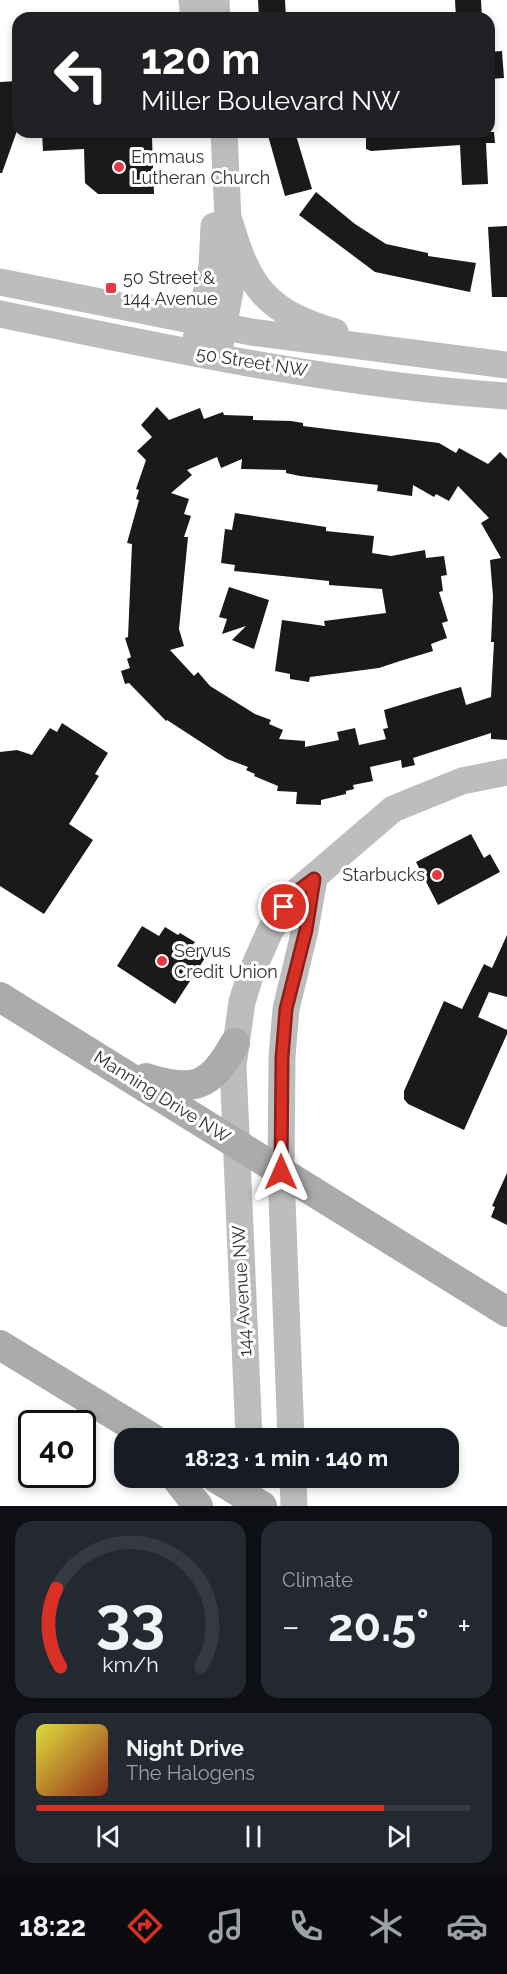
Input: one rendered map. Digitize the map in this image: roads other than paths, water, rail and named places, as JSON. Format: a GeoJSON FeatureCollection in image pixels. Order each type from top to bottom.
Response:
{"type":"FeatureCollection","features":[{"type":"Feature","properties":{"kind":"main road"},"geometry":{"type":"LineString","coordinates":[[207,138],[213,207],[212,325]]}},
{"type":"Feature","properties":{"kind":"main road"},"geometry":{"type":"LineString","coordinates":[[205,355],[212,325],[231,285],[224,138]]}},
{"type":"Feature","properties":{"kind":"main road"},"geometry":{"type":"LineString","coordinates":[[230,223],[244,268],[267,298],[302,320],[324,329],[402,353]]}},
{"type":"Feature","properties":{"kind":"main road","name":"50 Street NW"},"geometry":{"type":"LineString","coordinates":[[0,282],[212,325],[402,353],[507,365]]}},
{"type":"Feature","properties":{"kind":"main road","name":"50 Street NW"},"geometry":{"type":"LineString","coordinates":[[0,314],[205,355],[443,390],[507,396]]}},
{"type":"Feature","properties":{"kind":"main road","name":"144 Avenue NW"},"geometry":{"type":"LineString","coordinates":[[249,1428],[235,1143],[235,1042],[247,985],[261,948],[284,907],[295,893],[393,809],[462,781],[507,772]]}},
{"type":"Feature","properties":{"kind":"main road"},"geometry":{"type":"LineString","coordinates":[[291,1428],[281,1172],[282,1058],[286,1009],[306,930],[314,879]]}},
{"type":"Feature","properties":{"kind":"main road","name":"Manning Drive NW"},"geometry":{"type":"LineString","coordinates":[[0,997],[507,1312]]}},
{"type":"Feature","properties":{"kind":"main road"},"geometry":{"type":"LineString","coordinates":[[117,1069],[170,1086],[201,1084],[222,1066],[235,1042]]}},
{"type":"Feature","properties":{"kind":"main road"},"geometry":{"type":"LineString","coordinates":[[0,1345],[129,1428]]}},
{"type":"Feature","properties":{"kind":"main road"},"geometry":{"type":"LineString","coordinates":[[184,1488],[198,1506]]}},
{"type":"Feature","properties":{"kind":"main road"},"geometry":{"type":"LineString","coordinates":[[236,1488],[254,1497]]}},
{"type":"Feature","properties":{"kind":"main road"},"geometry":{"type":"LineString","coordinates":[[293,1488],[294,1506]]}},
{"type":"Feature","properties":{"kind":"place","name":"Emmaus Lutheran Church"},"geometry":{"type":"Point","coordinates":[119,167]}},
{"type":"Feature","properties":{"kind":"place","name":"50 Street & 144 Avenue"},"geometry":{"type":"Point","coordinates":[111,288]}},
{"type":"Feature","properties":{"kind":"place","name":"Starbucks"},"geometry":{"type":"Point","coordinates":[437,875]}},
{"type":"Feature","properties":{"kind":"place","name":"Servus Credit Union"},"geometry":{"type":"Point","coordinates":[162,961]}}]}
